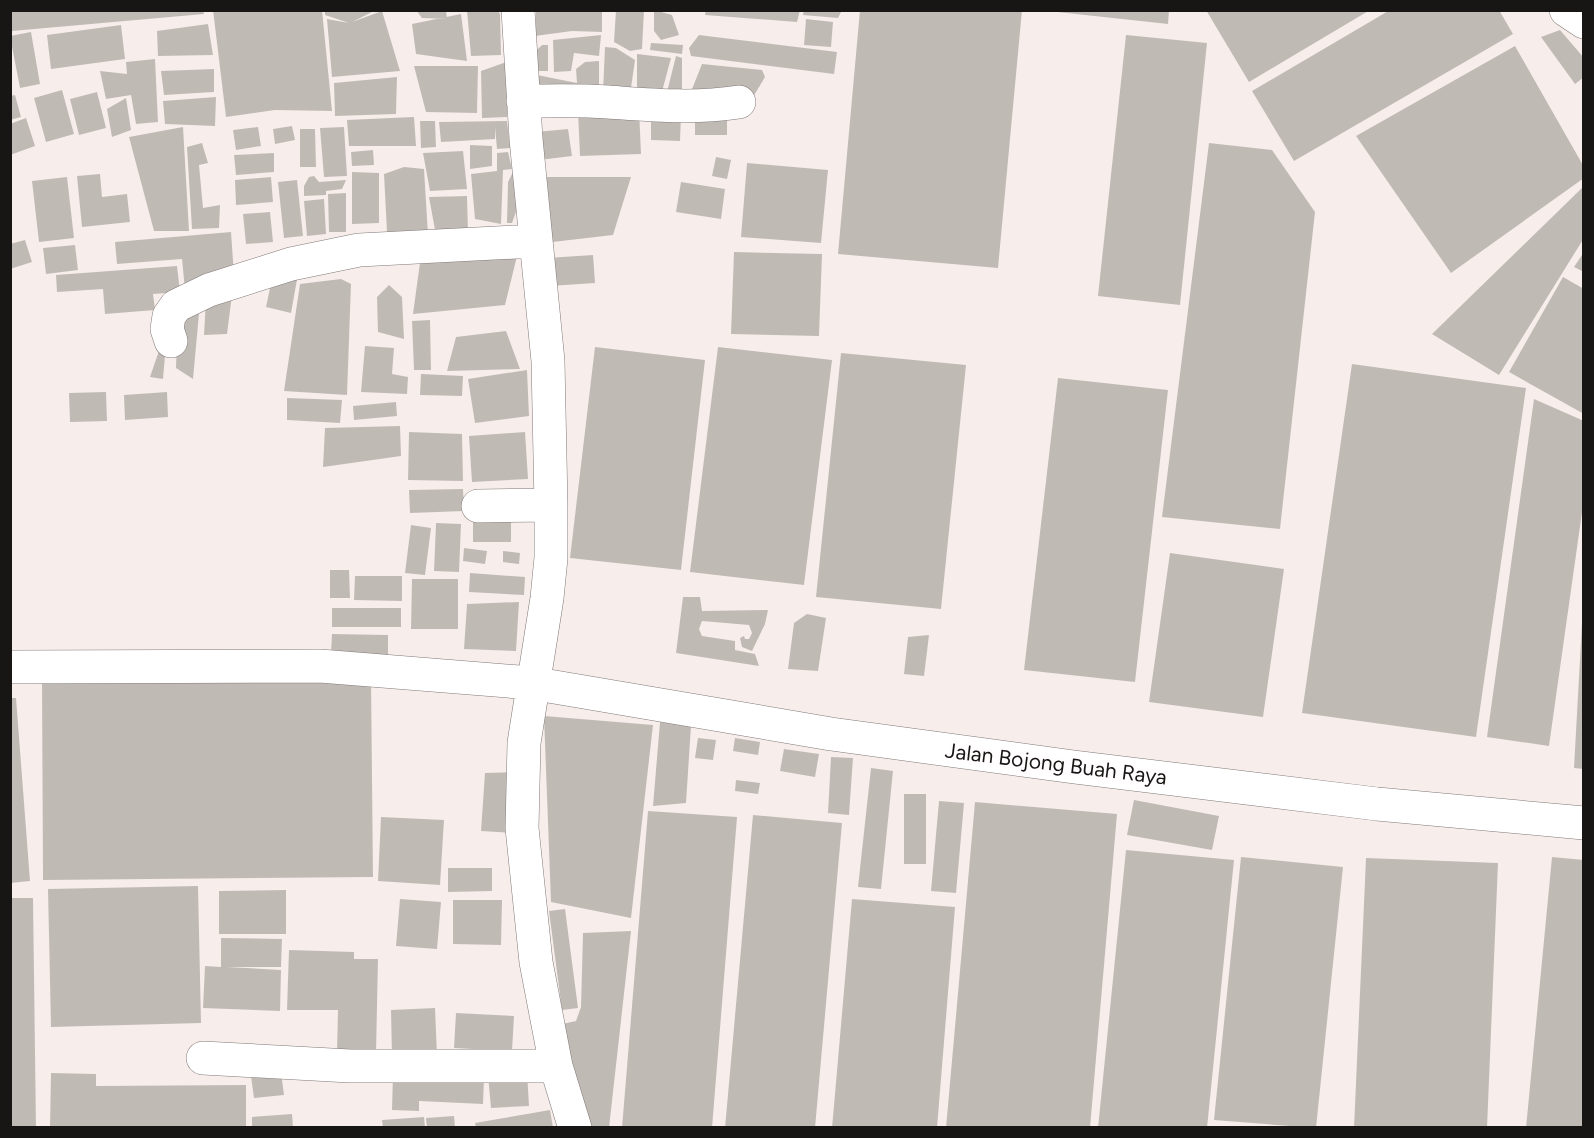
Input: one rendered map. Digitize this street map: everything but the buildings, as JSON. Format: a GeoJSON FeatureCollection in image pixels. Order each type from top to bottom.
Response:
{"type":"FeatureCollection","features":[{"type":"Feature","properties":{"kind":"street"},"geometry":{"type":"LineString","coordinates":[[518,10],[535,241],[548,361],[552,505],[551,558],[547,598],[531,683],[524,743],[522,828],[536,962],[555,1066],[575,1128]]}},
{"type":"Feature","properties":{"kind":"street"},"geometry":{"type":"LineString","coordinates":[[1566,10],[1584,22]]}},
{"type":"Feature","properties":{"kind":"street"},"geometry":{"type":"LineString","coordinates":[[523,100],[681,107],[709,107],[739,102]]}},
{"type":"Feature","properties":{"kind":"street"},"geometry":{"type":"LineString","coordinates":[[171,341],[167,329],[169,316],[176,306],[209,290],[291,264],[358,250],[535,241]]}},
{"type":"Feature","properties":{"kind":"street"},"geometry":{"type":"LineString","coordinates":[[478,506],[552,505]]}},
{"type":"Feature","properties":{"kind":"street","name":"Jalan Bojong Buah Raya"},"geometry":{"type":"LineString","coordinates":[[10,667],[320,666],[531,683],[831,734],[1074,767],[1377,804],[1584,823]]}},
{"type":"Feature","properties":{"kind":"street"},"geometry":{"type":"LineString","coordinates":[[203,1058],[350,1066],[555,1066]]}}]}
